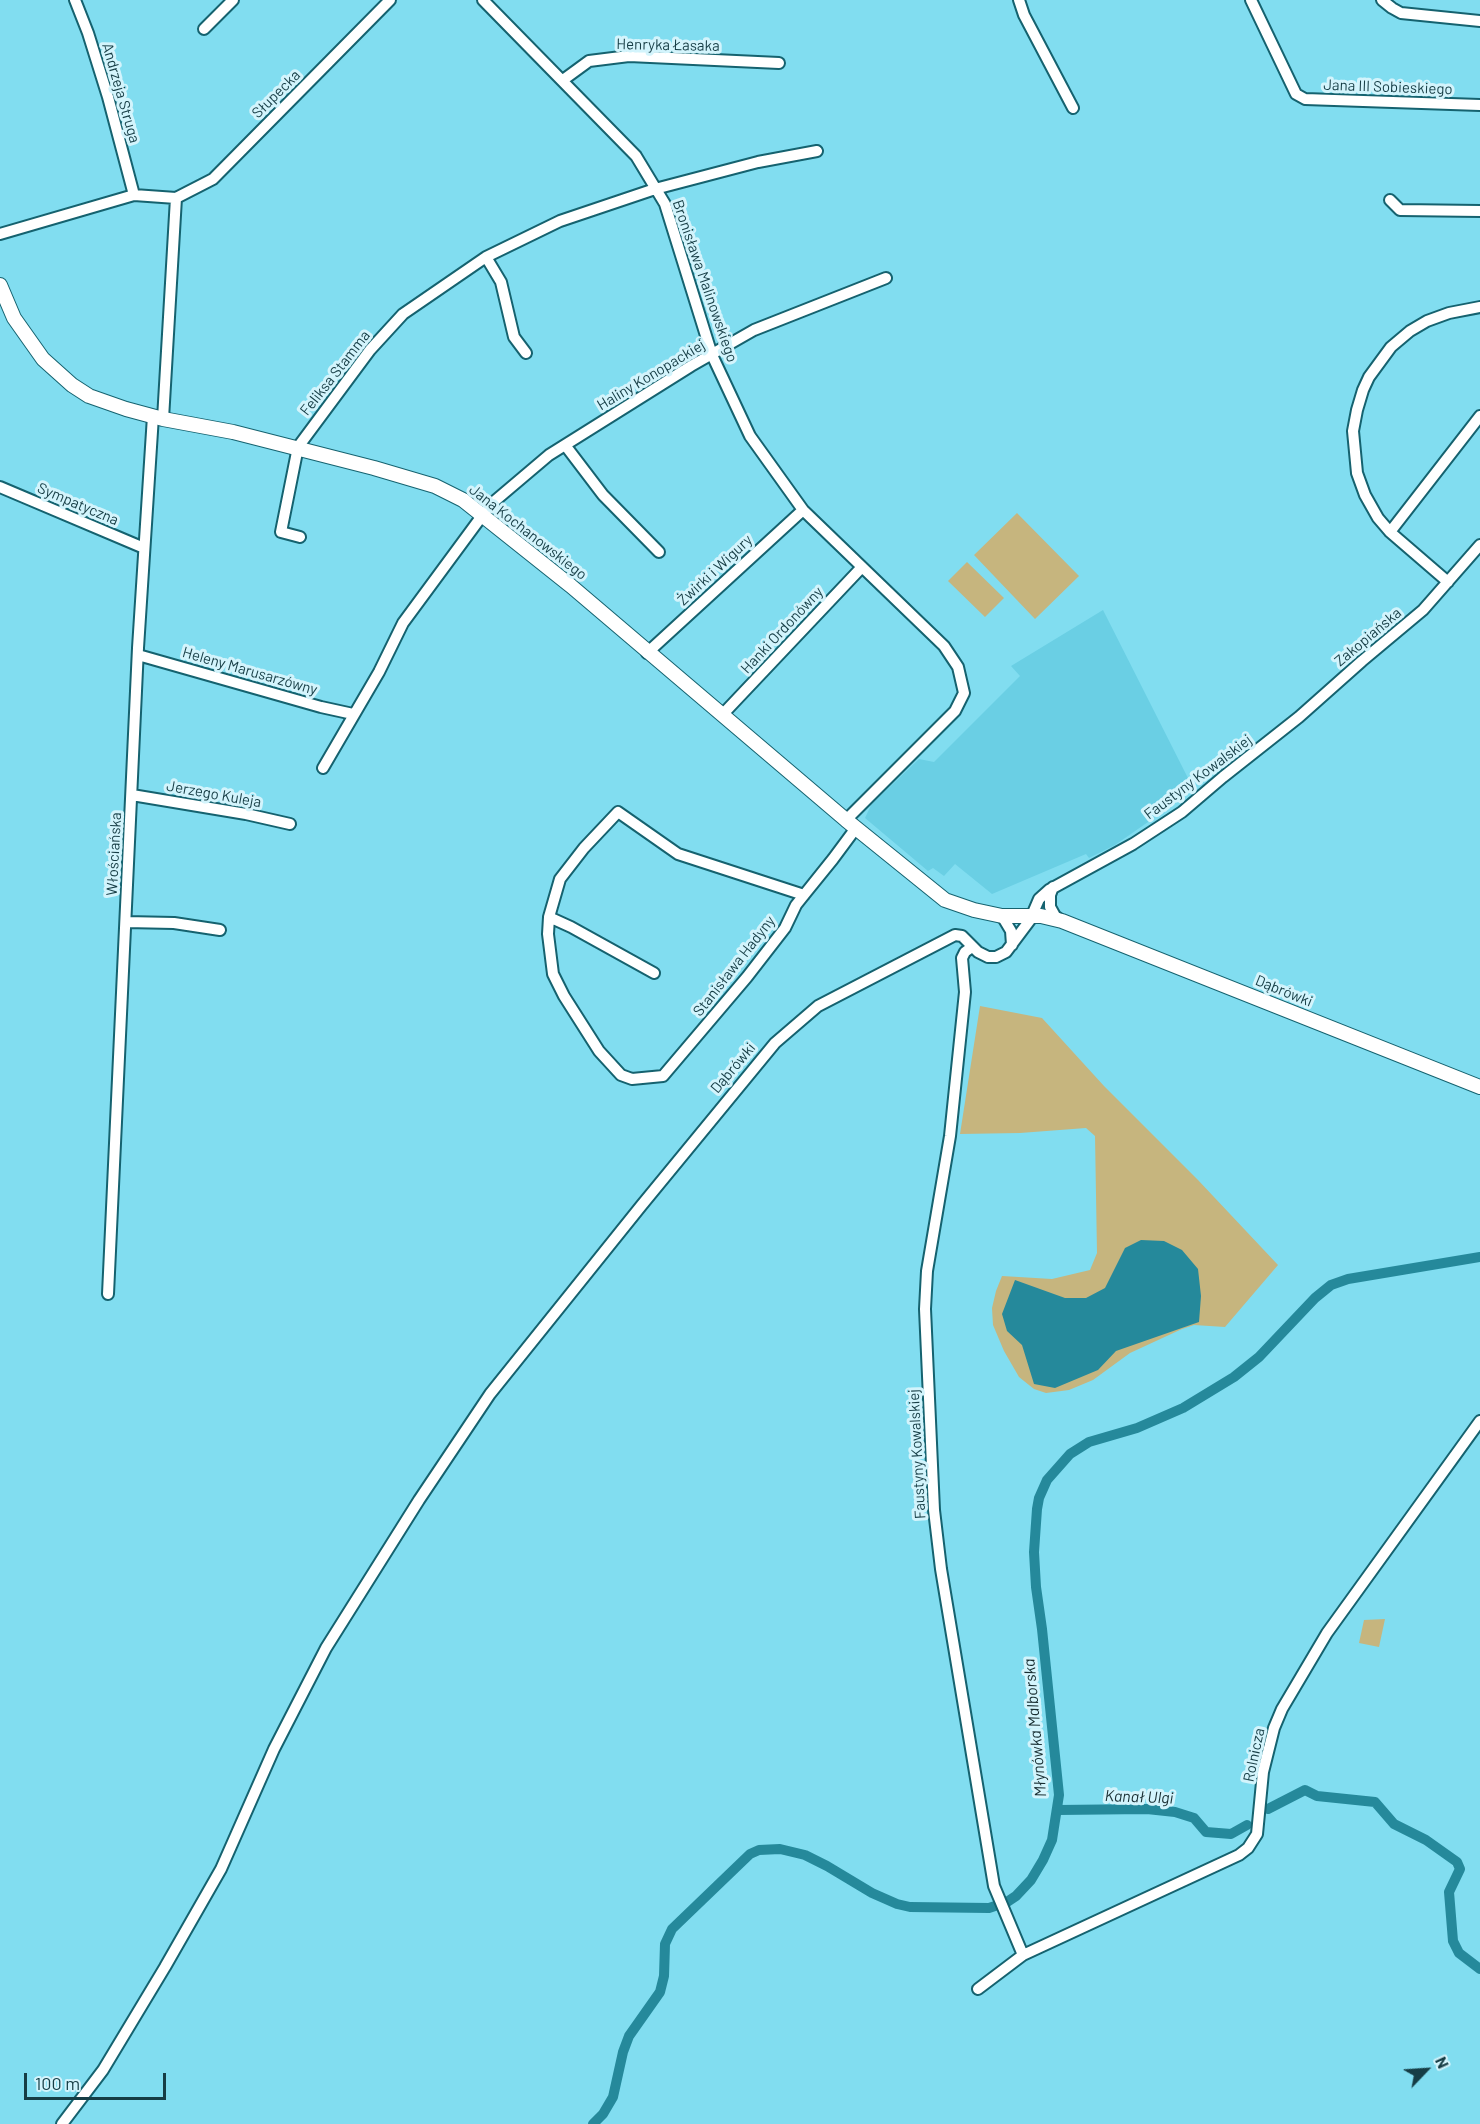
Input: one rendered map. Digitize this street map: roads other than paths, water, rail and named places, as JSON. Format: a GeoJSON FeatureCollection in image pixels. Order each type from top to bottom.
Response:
{"type":"FeatureCollection","features":[{"type":"Feature","properties":{"kind":"street","name":"Andrzeja Struga"},"geometry":{"type":"LineString","coordinates":[[75,0],[108,97],[134,195]]}},
{"type":"Feature","properties":{"kind":"street"},"geometry":{"type":"LineString","coordinates":[[204,29],[233,0]]}},
{"type":"Feature","properties":{"kind":"street","name":"Słupecka"},"geometry":{"type":"LineString","coordinates":[[176,198],[213,179],[390,0]]}},
{"type":"Feature","properties":{"kind":"street","name":"Bronisława Malinowskiego"},"geometry":{"type":"LineString","coordinates":[[483,0],[630,148],[665,204],[712,356],[750,436],[803,510],[944,646],[957,668],[964,693],[955,711],[914,751]]}},
{"type":"Feature","properties":{"kind":"street"},"geometry":{"type":"LineString","coordinates":[[1019,0],[1024,15],[1073,108]]}},
{"type":"Feature","properties":{"kind":"street","name":"Jana III Sobieskiego"},"geometry":{"type":"LineString","coordinates":[[1251,0],[1296,94],[1305,99],[1480,105]]}},
{"type":"Feature","properties":{"kind":"street"},"geometry":{"type":"LineString","coordinates":[[1382,0],[1401,13],[1480,21]]}},
{"type":"Feature","properties":{"kind":"street","name":"Henryka Łasaka"},"geometry":{"type":"LineString","coordinates":[[563,80],[589,62],[629,56],[779,63]]}},
{"type":"Feature","properties":{"kind":"street","name":"Feliksa Stamma"},"geometry":{"type":"LineString","coordinates":[[300,537],[281,532],[298,447],[370,350],[403,314],[486,257],[560,221],[655,189],[758,162],[817,151]]}},
{"type":"Feature","properties":{"kind":"street"},"geometry":{"type":"LineString","coordinates":[[0,234],[134,195],[176,198],[158,418]]}},
{"type":"Feature","properties":{"kind":"street"},"geometry":{"type":"LineString","coordinates":[[1390,200],[1400,210],[1480,211]]}},
{"type":"Feature","properties":{"kind":"street"},"geometry":{"type":"LineString","coordinates":[[486,257],[501,282],[514,337],[526,353]]}},
{"type":"Feature","properties":{"kind":"street","name":"Haliny Konopackiej"},"geometry":{"type":"LineString","coordinates":[[353,714],[379,672],[403,622],[482,514],[549,455],[691,366],[754,330],[885,278]]}},
{"type":"Feature","properties":{"kind":"street","name":"Jana Kochanowskiego"},"geometry":{"type":"LineString","coordinates":[[0,285],[14,318],[43,359],[56,373],[89,396],[108,404],[158,418],[298,447],[435,486],[463,500],[571,586],[926,887],[955,905],[1002,916]]}},
{"type":"Feature","properties":{"kind":"street"},"geometry":{"type":"LineString","coordinates":[[1448,582],[1390,532],[1378,518],[1365,495],[1357,473],[1353,431],[1356,410],[1363,390],[1391,346],[1410,331],[1449,313],[1480,308]]}},
{"type":"Feature","properties":{"kind":"street"},"geometry":{"type":"LineString","coordinates":[[1390,532],[1480,416]]}},
{"type":"Feature","properties":{"kind":"street","name":"Włościańska"},"geometry":{"type":"LineString","coordinates":[[108,1294],[144,548],[158,418]]}},
{"type":"Feature","properties":{"kind":"street"},"geometry":{"type":"LineString","coordinates":[[566,445],[603,495],[659,552]]}},
{"type":"Feature","properties":{"kind":"street","name":"Sympatyczna"},"geometry":{"type":"LineString","coordinates":[[0,487],[144,548]]}},
{"type":"Feature","properties":{"kind":"street","name":"Żwirki i Wigury"},"geometry":{"type":"LineString","coordinates":[[647,652],[803,510]]}},
{"type":"Feature","properties":{"kind":"street","name":"Zakopiańska"},"geometry":{"type":"LineString","coordinates":[[1267,744],[1423,610],[1480,545]]}},
{"type":"Feature","properties":{"kind":"street","name":"Hanki Ordonówny"},"geometry":{"type":"LineString","coordinates":[[723,714],[862,567]]}},
{"type":"Feature","properties":{"kind":"street","name":"Heleny Marusarzówny"},"geometry":{"type":"LineString","coordinates":[[138,655],[353,714]]}},
{"type":"Feature","properties":{"kind":"street"},"geometry":{"type":"LineString","coordinates":[[322,768],[353,714]]}},
{"type":"Feature","properties":{"kind":"street","name":"Faustyny Kowalskiej"},"geometry":{"type":"LineString","coordinates":[[1012,945],[1039,899],[1053,886],[1133,843],[1182,812],[1267,744]]}},
{"type":"Feature","properties":{"kind":"street","name":"Stanisława Hadyny"},"geometry":{"type":"LineString","coordinates":[[549,917],[548,934],[553,974],[564,996],[609,1064],[621,1075],[632,1078],[645,1079],[663,1076],[707,1026],[785,928],[796,905],[851,824],[914,751]]}},
{"type":"Feature","properties":{"kind":"street","name":"Jerzego Kuleja"},"geometry":{"type":"LineString","coordinates":[[132,795],[246,814],[290,824]]}},
{"type":"Feature","properties":{"kind":"street"},"geometry":{"type":"LineString","coordinates":[[654,973],[549,917],[560,879],[584,848],[618,812],[678,854],[804,895]]}},
{"type":"Feature","properties":{"kind":"street"},"geometry":{"type":"LineString","coordinates":[[1053,886],[1050,907],[1055,916],[1062,921]]}},
{"type":"Feature","properties":{"kind":"street"},"geometry":{"type":"LineString","coordinates":[[972,947],[984,956],[993,958],[1006,952],[1012,945],[1011,931],[1002,916]]}},
{"type":"Feature","properties":{"kind":"street","name":"Dąbrówki"},"geometry":{"type":"LineString","coordinates":[[1002,916],[1031,916],[1062,921],[1480,1087]]}},
{"type":"Feature","properties":{"kind":"street"},"geometry":{"type":"LineString","coordinates":[[126,922],[174,923],[220,930]]}},
{"type":"Feature","properties":{"kind":"street","name":"Dąbrówki"},"geometry":{"type":"LineString","coordinates":[[62,2124],[103,2070],[210,1888],[274,1749],[326,1648],[419,1500],[490,1394],[775,1043],[818,1006],[955,935],[962,936],[972,947]]}},
{"type":"Feature","properties":{"kind":"street","name":"Faustyny Kowalskiej"},"geometry":{"type":"LineString","coordinates":[[972,947],[965,952],[962,958],[965,992],[950,1136],[927,1271],[925,1309],[934,1510],[941,1569],[997,1897],[1023,1956]]}},
{"type":"Feature","properties":{"kind":"street","name":"Rolnicza"},"geometry":{"type":"LineString","coordinates":[[978,1989],[1023,1956],[1239,1855],[1248,1848],[1257,1834],[1263,1772],[1274,1728],[1282,1709],[1327,1633],[1480,1421]]}},
{"type":"Feature","properties":{"kind":"waterway","name":"Młynówka Malborska"},"geometry":{"type":"LineString","coordinates":[[593,2124],[603,2114],[613,2097],[629,2036],[660,1992],[664,1976],[665,1944],[672,1929],[750,1854],[759,1850],[780,1849],[805,1855],[872,1893],[910,1907],[989,1908],[1007,1902],[1031,1880],[1052,1840],[1059,1795],[1036,1587],[1034,1552],[1037,1509],[1047,1480],[1070,1454],[1089,1442],[1137,1428],[1183,1408],[1234,1377],[1259,1357],[1315,1298],[1331,1285],[1348,1279],[1480,1257]]}},
{"type":"Feature","properties":{"kind":"waterway","name":"Kanał Ulgi"},"geometry":{"type":"LineString","coordinates":[[1268,1809],[1305,1790],[1317,1796],[1375,1802],[1394,1824],[1426,1840],[1457,1862],[1460,1869],[1449,1892],[1453,1941],[1459,1953],[1480,1969]]}},
{"type":"Feature","properties":{"kind":"waterway","name":"Kanał Ulgi"},"geometry":{"type":"LineString","coordinates":[[1058,1810],[1147,1809],[1175,1812],[1194,1818],[1206,1832],[1231,1834],[1247,1825]]}}]}
